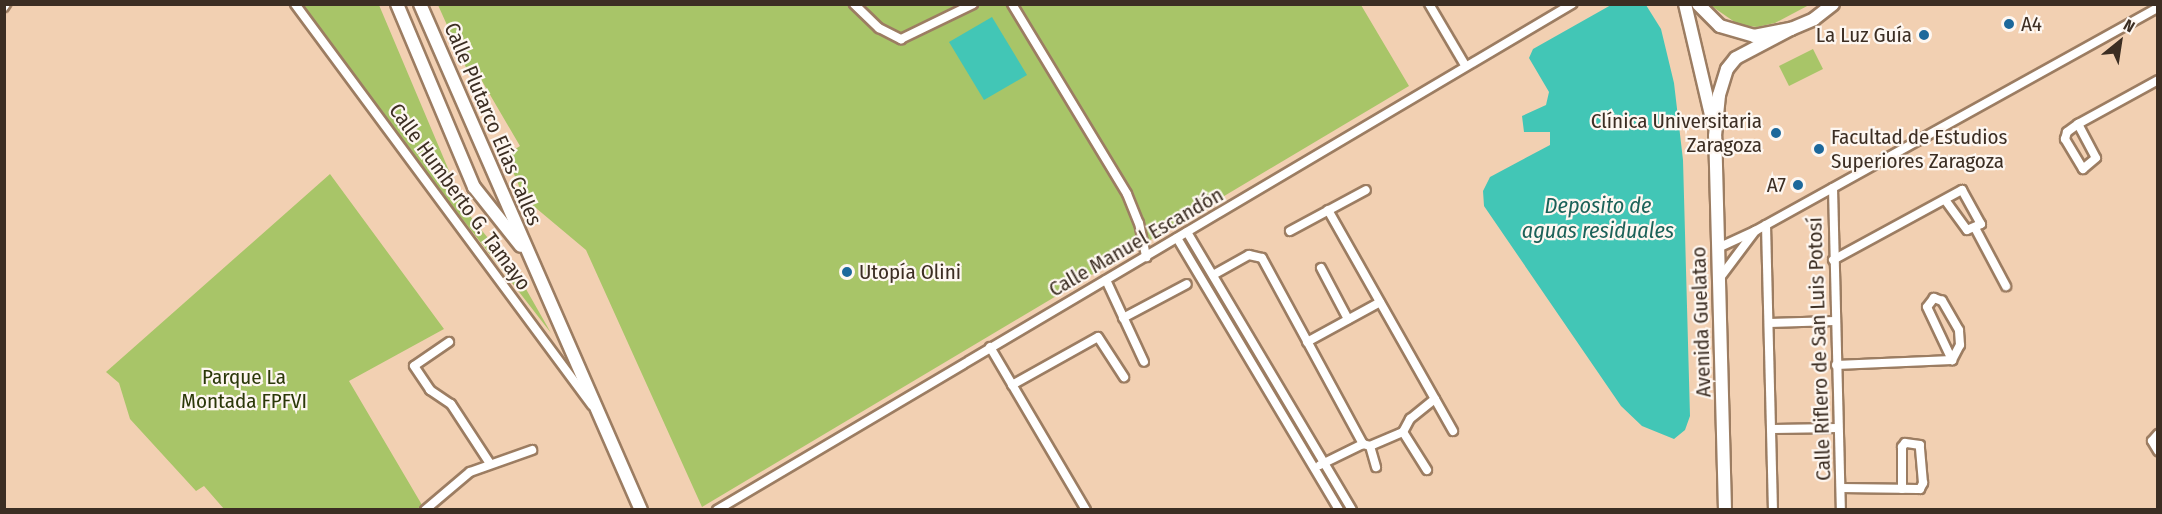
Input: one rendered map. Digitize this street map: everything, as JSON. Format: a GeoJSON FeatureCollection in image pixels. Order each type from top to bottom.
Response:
{"type":"FeatureCollection","features":[{"type":"Feature","properties":{"kind":"street","name":"Calle Humberto G. Tamayo"},"geometry":{"type":"LineString","coordinates":[[295,4],[596,411]]}},
{"type":"Feature","properties":{"kind":"street","name":"Calle Plutarco Elías Calles"},"geometry":{"type":"LineString","coordinates":[[397,4],[474,188],[531,259]]}},
{"type":"Feature","properties":{"kind":"street","name":"Calle Plutarco Elías Calles"},"geometry":{"type":"LineString","coordinates":[[420,4],[641,510]]}},
{"type":"Feature","properties":{"kind":"street"},"geometry":{"type":"LineString","coordinates":[[854,4],[879,28],[901,39],[973,4]]}},
{"type":"Feature","properties":{"kind":"street"},"geometry":{"type":"LineString","coordinates":[[1012,4],[1127,194],[1139,223],[1146,257]]}},
{"type":"Feature","properties":{"kind":"street"},"geometry":{"type":"LineString","coordinates":[[1428,4],[1465,65]]}},
{"type":"Feature","properties":{"kind":"street","name":"Calle Manuel Escandón"},"geometry":{"type":"LineString","coordinates":[[717,510],[1146,257],[1465,65],[1572,4]]}},
{"type":"Feature","properties":{"kind":"street","name":"Avenida Guelatao"},"geometry":{"type":"LineString","coordinates":[[1685,4],[1715,136],[1725,509]]}},
{"type":"Feature","properties":{"kind":"street"},"geometry":{"type":"LineString","coordinates":[[1698,4],[1714,23],[1734,32],[1761,35],[1791,29],[1814,19],[1833,4]]}},
{"type":"Feature","properties":{"kind":"street"},"geometry":{"type":"LineString","coordinates":[[1718,248],[1766,225],[2157,8]]}},
{"type":"Feature","properties":{"kind":"street","name":"Avenida Guelatao"},"geometry":{"type":"LineString","coordinates":[[1715,136],[1727,69],[1742,53],[1791,29]]}},
{"type":"Feature","properties":{"kind":"street"},"geometry":{"type":"LineString","coordinates":[[2078,124],[2096,158],[2083,169],[2065,139],[2078,124],[2157,80]]}},
{"type":"Feature","properties":{"kind":"street","name":"Calle Riflero de San Luis Potosí"},"geometry":{"type":"LineString","coordinates":[[1833,188],[1841,510]]}},
{"type":"Feature","properties":{"kind":"street"},"geometry":{"type":"LineString","coordinates":[[1290,231],[1366,190]]}},
{"type":"Feature","properties":{"kind":"street"},"geometry":{"type":"LineString","coordinates":[[1833,260],[1946,200],[1964,191],[1982,221],[1975,228],[1965,228],[1946,200]]}},
{"type":"Feature","properties":{"kind":"street"},"geometry":{"type":"LineString","coordinates":[[1328,210],[1453,431]]}},
{"type":"Feature","properties":{"kind":"street"},"geometry":{"type":"LineString","coordinates":[[1766,225],[1773,429],[1773,510]]}},
{"type":"Feature","properties":{"kind":"street"},"geometry":{"type":"LineString","coordinates":[[1975,228],[2006,286]]}},
{"type":"Feature","properties":{"kind":"street"},"geometry":{"type":"LineString","coordinates":[[1719,279],[1755,231]]}},
{"type":"Feature","properties":{"kind":"street"},"geometry":{"type":"LineString","coordinates":[[1187,232],[1352,510]]}},
{"type":"Feature","properties":{"kind":"street"},"geometry":{"type":"LineString","coordinates":[[1177,238],[1337,507],[1345,498]]}},
{"type":"Feature","properties":{"kind":"street"},"geometry":{"type":"LineString","coordinates":[[1213,275],[1249,255],[1259,256],[1366,445],[1376,467]]}},
{"type":"Feature","properties":{"kind":"street"},"geometry":{"type":"LineString","coordinates":[[1321,268],[1348,319]]}},
{"type":"Feature","properties":{"kind":"street"},"geometry":{"type":"LineString","coordinates":[[1106,280],[1143,362]]}},
{"type":"Feature","properties":{"kind":"street"},"geometry":{"type":"LineString","coordinates":[[1123,318],[1187,284]]}},
{"type":"Feature","properties":{"kind":"street"},"geometry":{"type":"LineString","coordinates":[[1931,299],[1942,300],[1959,330],[1960,345],[1952,360],[1927,307],[1931,299]]}},
{"type":"Feature","properties":{"kind":"street"},"geometry":{"type":"LineString","coordinates":[[1307,342],[1380,302]]}},
{"type":"Feature","properties":{"kind":"street"},"geometry":{"type":"LineString","coordinates":[[1769,323],[1835,321]]}},
{"type":"Feature","properties":{"kind":"street"},"geometry":{"type":"LineString","coordinates":[[1012,385],[1098,337],[1124,377]]}},
{"type":"Feature","properties":{"kind":"street"},"geometry":{"type":"LineString","coordinates":[[449,342],[414,366],[430,390],[451,404],[489,462]]}},
{"type":"Feature","properties":{"kind":"street"},"geometry":{"type":"LineString","coordinates":[[990,347],[1086,510]]}},
{"type":"Feature","properties":{"kind":"street"},"geometry":{"type":"LineString","coordinates":[[1251,362],[1260,357]]}},
{"type":"Feature","properties":{"kind":"street"},"geometry":{"type":"LineString","coordinates":[[1836,365],[1952,360]]}},
{"type":"Feature","properties":{"kind":"street"},"geometry":{"type":"LineString","coordinates":[[1314,468],[1366,445],[1403,432],[1410,418],[1435,399]]}},
{"type":"Feature","properties":{"kind":"street"},"geometry":{"type":"LineString","coordinates":[[1773,429],[1838,428]]}},
{"type":"Feature","properties":{"kind":"street"},"geometry":{"type":"LineString","coordinates":[[1403,432],[1427,471]]}},
{"type":"Feature","properties":{"kind":"street"},"geometry":{"type":"LineString","coordinates":[[2157,434],[2152,440],[2157,451]]}},
{"type":"Feature","properties":{"kind":"street"},"geometry":{"type":"LineString","coordinates":[[1841,488],[1902,489],[1918,489],[1923,485],[1920,445],[1905,443],[1902,447],[1902,489]]}},
{"type":"Feature","properties":{"kind":"street"},"geometry":{"type":"LineString","coordinates":[[425,510],[470,472],[489,462],[532,450]]}},
{"type":"Feature","properties":{"kind":"green space"},"geometry":{"type":"Polygon","coordinates":[[[296,5],[379,5],[466,211],[518,275],[551,333],[296,5]]]}},
{"type":"Feature","properties":{"kind":"green space","name":"Utopía Olini"},"geometry":{"type":"Polygon","coordinates":[[[438,5],[1361,5],[1409,86],[702,507],[586,250],[524,198],[506,155],[520,146],[475,69],[468,72],[438,5]]]}},
{"type":"Feature","properties":{"kind":"green space"},"geometry":{"type":"Polygon","coordinates":[[[1710,5],[1809,5],[1775,23],[1757,27],[1739,25],[1710,5]]]}},
{"type":"Feature","properties":{"kind":"green space"},"geometry":{"type":"Polygon","coordinates":[[[1813,49],[1823,69],[1789,86],[1779,66],[1813,49]]]}},
{"type":"Feature","properties":{"kind":"green space","name":"Parque La Montada FPFVI"},"geometry":{"type":"Polygon","coordinates":[[[330,174],[444,329],[349,381],[422,505],[416,510],[224,509],[204,486],[196,491],[130,419],[119,383],[106,372],[330,174]]]}},
{"type":"Feature","properties":{"kind":"water","name":"Deposito de aguas residuales"},"geometry":{"type":"Polygon","coordinates":[[[1611,5],[1646,5],[1661,29],[1674,83],[1683,160],[1690,416],[1685,430],[1674,439],[1642,426],[1621,406],[1484,206],[1483,191],[1490,177],[1550,145],[1550,132],[1524,132],[1522,116],[1546,105],[1549,92],[1529,58],[1533,49],[1611,5]]]}},
{"type":"Feature","properties":{"kind":"water"},"geometry":{"type":"Polygon","coordinates":[[[992,17],[1027,75],[984,100],[949,42],[992,17]]]}},
{"type":"Feature","properties":{"kind":"place","name":"A4"},"geometry":{"type":"Point","coordinates":[2009,24]}},
{"type":"Feature","properties":{"kind":"place","name":"La Luz Guía"},"geometry":{"type":"Point","coordinates":[1924,35]}},
{"type":"Feature","properties":{"kind":"place","name":"Clínica Universitaria Zaragoza"},"geometry":{"type":"Point","coordinates":[1776,133]}},
{"type":"Feature","properties":{"kind":"place","name":"Facultad de Estudios Superiores Zaragoza"},"geometry":{"type":"Point","coordinates":[1819,149]}},
{"type":"Feature","properties":{"kind":"place","name":"A7"},"geometry":{"type":"Point","coordinates":[1798,185]}},
{"type":"Feature","properties":{"kind":"place","name":"Utopía Olini"},"geometry":{"type":"Point","coordinates":[847,272]}}]}
